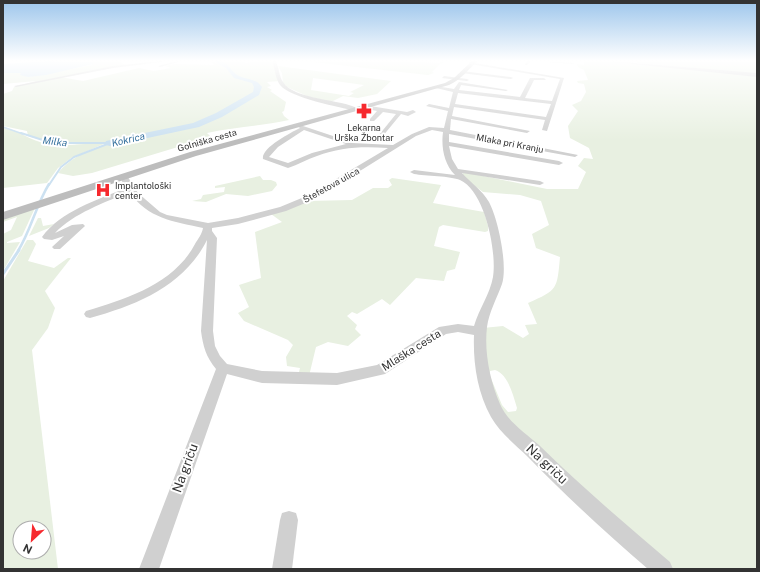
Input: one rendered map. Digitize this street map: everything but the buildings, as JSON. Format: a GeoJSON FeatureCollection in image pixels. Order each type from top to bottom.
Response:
{"type":"FeatureCollection","features":[{"type":"Feature","properties":{"kind":"main road","name":"Golniška cesta"},"geometry":{"type":"LineString","coordinates":[[3,216],[123,176],[435,88]]}},
{"type":"Feature","properties":{"kind":"street"},"geometry":{"type":"LineString","coordinates":[[286,88],[302,95],[360,108]]}},
{"type":"Feature","properties":{"kind":"street"},"geometry":{"type":"LineString","coordinates":[[441,88],[521,100],[554,103]]}},
{"type":"Feature","properties":{"kind":"street"},"geometry":{"type":"LineString","coordinates":[[521,100],[529,88]]}},
{"type":"Feature","properties":{"kind":"street"},"geometry":{"type":"LineString","coordinates":[[545,130],[559,88]]}},
{"type":"Feature","properties":{"kind":"street"},"geometry":{"type":"LineString","coordinates":[[456,91],[445,131],[445,143],[450,162],[455,171],[480,194],[486,204],[499,262],[498,279],[480,331]]}},
{"type":"Feature","properties":{"kind":"street"},"geometry":{"type":"LineString","coordinates":[[429,106],[451,111],[549,119]]}},
{"type":"Feature","properties":{"kind":"street","name":"Golniška cesta"},"geometry":{"type":"LineString","coordinates":[[360,108],[408,114],[413,112]]}},
{"type":"Feature","properties":{"kind":"street"},"geometry":{"type":"LineString","coordinates":[[372,120],[381,110]]}},
{"type":"Feature","properties":{"kind":"street","name":"Mlaka pri Kranju"},"geometry":{"type":"LineString","coordinates":[[451,111],[527,131]]}},
{"type":"Feature","properties":{"kind":"street"},"geometry":{"type":"LineString","coordinates":[[382,135],[399,113]]}},
{"type":"Feature","properties":{"kind":"street"},"geometry":{"type":"LineString","coordinates":[[350,144],[302,126],[268,151],[265,158],[288,166],[326,150],[350,144],[367,143],[394,147]]}},
{"type":"Feature","properties":{"kind":"street","name":"Štefetova ulica"},"geometry":{"type":"LineString","coordinates":[[208,228],[283,209],[300,202],[358,171],[371,160],[431,128],[445,131]]}},
{"type":"Feature","properties":{"kind":"street","name":"Mlaka pri Kranju"},"geometry":{"type":"LineString","coordinates":[[445,131],[575,156]]}},
{"type":"Feature","properties":{"kind":"street"},"geometry":{"type":"LineString","coordinates":[[445,143],[560,163]]}},
{"type":"Feature","properties":{"kind":"street"},"geometry":{"type":"LineString","coordinates":[[455,171],[467,171],[540,183]]}},
{"type":"Feature","properties":{"kind":"street"},"geometry":{"type":"LineString","coordinates":[[414,172],[462,178]]}},
{"type":"Feature","properties":{"kind":"street"},"geometry":{"type":"LineString","coordinates":[[123,176],[129,189],[143,204],[164,217],[208,228]]}},
{"type":"Feature","properties":{"kind":"street"},"geometry":{"type":"LineString","coordinates":[[57,247],[80,226],[75,226],[57,236],[48,237],[55,228],[92,205],[129,189]]}},
{"type":"Feature","properties":{"kind":"street"},"geometry":{"type":"LineString","coordinates":[[90,314],[123,304],[163,286],[178,274],[192,256],[208,228]]}},
{"type":"Feature","properties":{"kind":"street"},"geometry":{"type":"LineString","coordinates":[[208,228],[212,238],[208,301],[209,317],[206,331],[209,346],[215,359],[223,368]]}},
{"type":"Feature","properties":{"kind":"street","name":"Mlaška cesta"},"geometry":{"type":"LineString","coordinates":[[223,368],[262,377],[337,379],[380,370],[443,330],[458,328],[480,331]]}},
{"type":"Feature","properties":{"kind":"street","name":"Na griču"},"geometry":{"type":"LineString","coordinates":[[480,331],[486,390],[497,413],[545,463],[663,569]]}},
{"type":"Feature","properties":{"kind":"street","name":"Na griču"},"geometry":{"type":"LineString","coordinates":[[149,569],[214,386],[223,368]]}},
{"type":"Feature","properties":{"kind":"street"},"geometry":{"type":"LineString","coordinates":[[282,569],[288,520]]}},
{"type":"Feature","properties":{"kind":"green space"},"geometry":{"type":"Polygon","coordinates":[[[14,88],[268,88],[272,90],[270,91],[286,102],[284,111],[282,112],[289,120],[207,133],[211,137],[92,173],[73,176],[58,173],[78,156],[89,151],[150,133],[135,135],[101,144],[59,143],[28,136],[27,131],[3,126],[3,94],[12,91],[14,88]]]}},
{"type":"Feature","properties":{"kind":"green space"},"geometry":{"type":"Polygon","coordinates":[[[289,88],[311,88],[311,90],[349,96],[354,93],[350,92],[359,88],[384,88],[377,94],[358,98],[343,96],[331,102],[307,96],[289,88]]]}},
{"type":"Feature","properties":{"kind":"green space"},"geometry":{"type":"Polygon","coordinates":[[[585,88],[757,88],[757,569],[672,569],[509,424],[486,376],[483,328],[503,326],[523,338],[529,334],[525,325],[537,324],[528,303],[545,295],[554,287],[558,276],[560,257],[536,248],[532,234],[549,225],[541,201],[520,195],[483,192],[463,177],[463,173],[547,189],[578,189],[586,172],[578,166],[584,158],[593,159],[589,148],[570,138],[568,126],[578,111],[572,105],[581,101],[586,92],[585,88]],[[495,370],[490,371],[490,376],[502,405],[508,412],[516,411],[517,408],[514,397],[507,380],[500,372],[495,370]]]}},
{"type":"Feature","properties":{"kind":"green space"},"geometry":{"type":"Polygon","coordinates":[[[3,127],[48,144],[64,145],[106,143],[71,158],[58,168],[47,183],[3,188],[3,127]]]}},
{"type":"Feature","properties":{"kind":"green space"},"geometry":{"type":"Polygon","coordinates":[[[260,176],[263,180],[271,180],[276,182],[277,185],[272,191],[248,196],[226,194],[206,202],[192,201],[201,199],[203,195],[224,192],[225,187],[215,188],[215,186],[260,176]]]}},
{"type":"Feature","properties":{"kind":"green space"},"geometry":{"type":"Polygon","coordinates":[[[392,178],[441,185],[433,203],[484,212],[488,231],[485,232],[443,225],[439,227],[434,246],[460,252],[455,269],[447,271],[444,281],[416,278],[390,305],[382,299],[357,314],[352,312],[347,316],[357,325],[355,329],[361,335],[348,346],[328,342],[316,347],[309,376],[298,376],[300,368],[287,366],[286,357],[293,345],[288,340],[244,321],[238,313],[249,307],[239,285],[261,278],[255,232],[282,222],[271,214],[307,201],[352,200],[373,188],[388,188],[392,185],[389,180],[392,178]]]}},
{"type":"Feature","properties":{"kind":"green space"},"geometry":{"type":"Polygon","coordinates":[[[35,208],[22,236],[7,242],[20,242],[3,271],[3,234],[11,230],[17,217],[3,222],[3,219],[35,208]]]}},
{"type":"Feature","properties":{"kind":"green space"},"geometry":{"type":"Polygon","coordinates":[[[38,218],[41,218],[43,226],[54,224],[49,228],[29,236],[38,218]]]}},
{"type":"Feature","properties":{"kind":"green space"},"geometry":{"type":"Polygon","coordinates":[[[27,240],[33,240],[36,244],[28,261],[54,268],[68,258],[71,258],[45,291],[55,308],[48,328],[32,350],[58,569],[3,569],[3,281],[27,240]]]}},
{"type":"Feature","properties":{"kind":"waterway","name":"Kokrica"},"geometry":{"type":"LineString","coordinates":[[110,143],[196,125],[219,115],[256,93],[258,88]]}},
{"type":"Feature","properties":{"kind":"waterway","name":"Milka"},"geometry":{"type":"LineString","coordinates":[[3,127],[23,134]]}},
{"type":"Feature","properties":{"kind":"waterway","name":"Milka"},"geometry":{"type":"LineString","coordinates":[[21,133],[52,143],[106,143]]}},
{"type":"Feature","properties":{"kind":"waterway","name":"Kokrica"},"geometry":{"type":"LineString","coordinates":[[49,185],[61,167],[74,157],[110,143]]}},
{"type":"Feature","properties":{"kind":"waterway","name":"Kokrica"},"geometry":{"type":"LineString","coordinates":[[18,251],[23,243],[40,200],[49,184]]}},
{"type":"Feature","properties":{"kind":"waterway","name":"Kokrica"},"geometry":{"type":"LineString","coordinates":[[3,274],[19,250]]}},
{"type":"Feature","properties":{"kind":"place","name":"Lekarna Urška Žbontar"},"geometry":{"type":"Point","coordinates":[364,111]}},
{"type":"Feature","properties":{"kind":"place","name":"Implantološki center"},"geometry":{"type":"Point","coordinates":[103,190]}}]}
